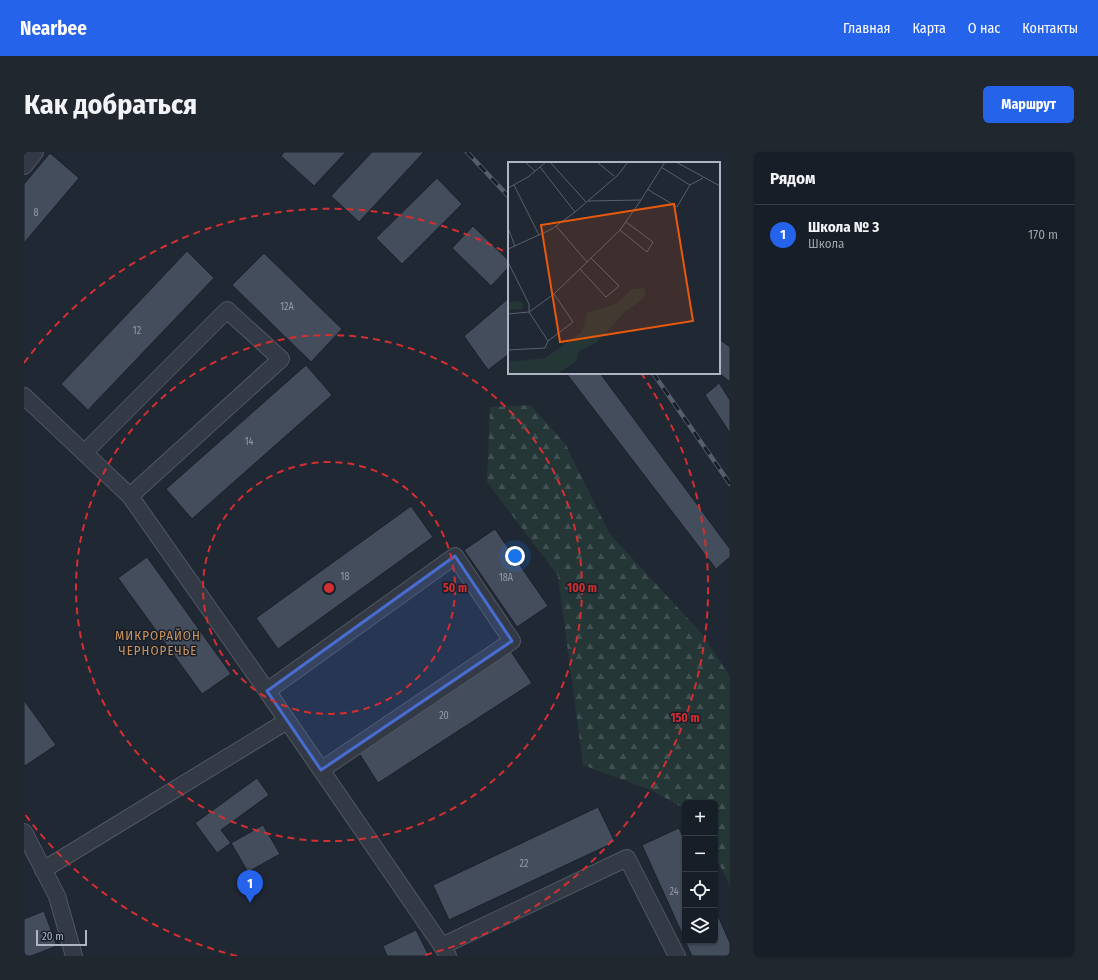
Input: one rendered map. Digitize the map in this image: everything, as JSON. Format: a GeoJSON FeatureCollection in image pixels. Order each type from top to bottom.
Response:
{"type":"FeatureCollection","features":[{"type":"Feature","properties":{"kind":"street"},"geometry":{"type":"LineString","coordinates":[[24,166],[35,152]]}},
{"type":"Feature","properties":{"kind":"street"},"geometry":{"type":"LineString","coordinates":[[84,453],[227,310],[281,359],[130,496]]}},
{"type":"Feature","properties":{"kind":"street"},"geometry":{"type":"LineString","coordinates":[[24,396],[130,496],[267,691],[445,951],[627,858],[677,956]]}},
{"type":"Feature","properties":{"kind":"street"},"geometry":{"type":"LineString","coordinates":[[267,691],[455,556],[512,641],[321,770]]}},
{"type":"Feature","properties":{"kind":"street"},"geometry":{"type":"LineString","coordinates":[[43,870],[287,721]]}},
{"type":"Feature","properties":{"kind":"street"},"geometry":{"type":"LineString","coordinates":[[24,832],[57,896],[74,956]]}},
{"type":"Feature","properties":{"kind":"highlighted area"},"geometry":{"type":"Polygon","coordinates":[[[455,556],[512,641],[321,770],[267,691],[455,556]]]}},
{"type":"Feature","properties":{"kind":"green space"},"geometry":{"type":"Polygon","coordinates":[[[531,405],[566,445],[609,533],[703,635],[730,677],[730,886],[718,861],[718,800],[682,800],[682,807],[653,791],[583,765],[558,576],[487,482],[490,407],[531,405]]]}},
{"type":"Feature","properties":{"kind":"building"},"geometry":{"type":"Polygon","coordinates":[[[284,152],[346,152],[314,186],[281,156],[284,152]]]}},
{"type":"Feature","properties":{"kind":"building"},"geometry":{"type":"Polygon","coordinates":[[[372,152],[424,152],[359,222],[331,196],[372,152]]]}},
{"type":"Feature","properties":{"kind":"building"},"geometry":{"type":"Polygon","coordinates":[[[50,153],[79,178],[24,243],[24,184],[50,153]]]}},
{"type":"Feature","properties":{"kind":"building"},"geometry":{"type":"Polygon","coordinates":[[[437,178],[462,204],[402,264],[376,238],[437,178]]]}},
{"type":"Feature","properties":{"kind":"building"},"geometry":{"type":"Polygon","coordinates":[[[473,226],[508,260],[508,268],[491,286],[452,248],[473,226]]]}},
{"type":"Feature","properties":{"kind":"building"},"geometry":{"type":"Polygon","coordinates":[[[187,251],[214,278],[88,410],[61,384],[187,251]]]}},
{"type":"Feature","properties":{"kind":"building"},"geometry":{"type":"Polygon","coordinates":[[[264,253],[342,329],[311,362],[232,285],[264,253]]]}},
{"type":"Feature","properties":{"kind":"building"},"geometry":{"type":"Polygon","coordinates":[[[508,299],[508,355],[488,370],[464,336],[508,299]]]}},
{"type":"Feature","properties":{"kind":"building"},"geometry":{"type":"Polygon","coordinates":[[[720,340],[730,347],[730,382],[720,374],[720,340]]]}},
{"type":"Feature","properties":{"kind":"building"},"geometry":{"type":"Polygon","coordinates":[[[306,365],[332,395],[192,519],[166,489],[306,365]]]}},
{"type":"Feature","properties":{"kind":"building"},"geometry":{"type":"Polygon","coordinates":[[[567,374],[601,374],[730,549],[730,557],[716,569],[567,374]]]}},
{"type":"Feature","properties":{"kind":"building"},"geometry":{"type":"Polygon","coordinates":[[[719,383],[730,400],[730,433],[705,395],[719,383]]]}},
{"type":"Feature","properties":{"kind":"building"},"geometry":{"type":"Polygon","coordinates":[[[411,506],[433,537],[278,649],[256,618],[411,506]]]}},
{"type":"Feature","properties":{"kind":"building"},"geometry":{"type":"Polygon","coordinates":[[[495,529],[548,606],[517,627],[464,550],[495,529]]]}},
{"type":"Feature","properties":{"kind":"building"},"geometry":{"type":"Polygon","coordinates":[[[147,557],[231,674],[202,694],[118,578],[147,557]]]}},
{"type":"Feature","properties":{"kind":"building"},"geometry":{"type":"Polygon","coordinates":[[[510,650],[532,683],[378,783],[357,750],[510,650]]]}},
{"type":"Feature","properties":{"kind":"building"},"geometry":{"type":"Polygon","coordinates":[[[24,700],[56,745],[25,766],[24,764],[24,700]]]}},
{"type":"Feature","properties":{"kind":"building"},"geometry":{"type":"Polygon","coordinates":[[[257,778],[269,795],[221,830],[231,843],[217,853],[195,823],[257,778]]]}},
{"type":"Feature","properties":{"kind":"building"},"geometry":{"type":"Polygon","coordinates":[[[598,807],[615,842],[449,920],[433,885],[598,807]]]}},
{"type":"Feature","properties":{"kind":"building"},"geometry":{"type":"Polygon","coordinates":[[[263,825],[280,854],[248,872],[231,843],[263,825]]]}},
{"type":"Feature","properties":{"kind":"building"},"geometry":{"type":"Polygon","coordinates":[[[679,828],[682,835],[682,933],[642,845],[679,828]]]}},
{"type":"Feature","properties":{"kind":"building"},"geometry":{"type":"Polygon","coordinates":[[[44,911],[57,946],[31,956],[24,956],[24,919],[44,911]]]}},
{"type":"Feature","properties":{"kind":"building"},"geometry":{"type":"Polygon","coordinates":[[[718,916],[730,943],[730,956],[692,956],[686,944],[718,944],[718,916]]]}},
{"type":"Feature","properties":{"kind":"building"},"geometry":{"type":"Polygon","coordinates":[[[416,930],[429,956],[387,956],[383,946],[416,930]]]}},
{"type":"Feature","properties":{"kind":"railway"},"geometry":{"type":"LineString","coordinates":[[467,152],[508,196]]}},
{"type":"Feature","properties":{"kind":"railway"},"geometry":{"type":"LineString","coordinates":[[654,374],[730,484]]}},
{"type":"Feature","properties":{"kind":"place","name":"Школа № 3"},"geometry":{"type":"Point","coordinates":[250,903]}},
{"type":"Feature","properties":{"kind":"district","name":"МИКРОРАЙОН ЧЕРНОРЕЧЬЕ"},"geometry":{"type":"Point","coordinates":[158,642]}}]}
